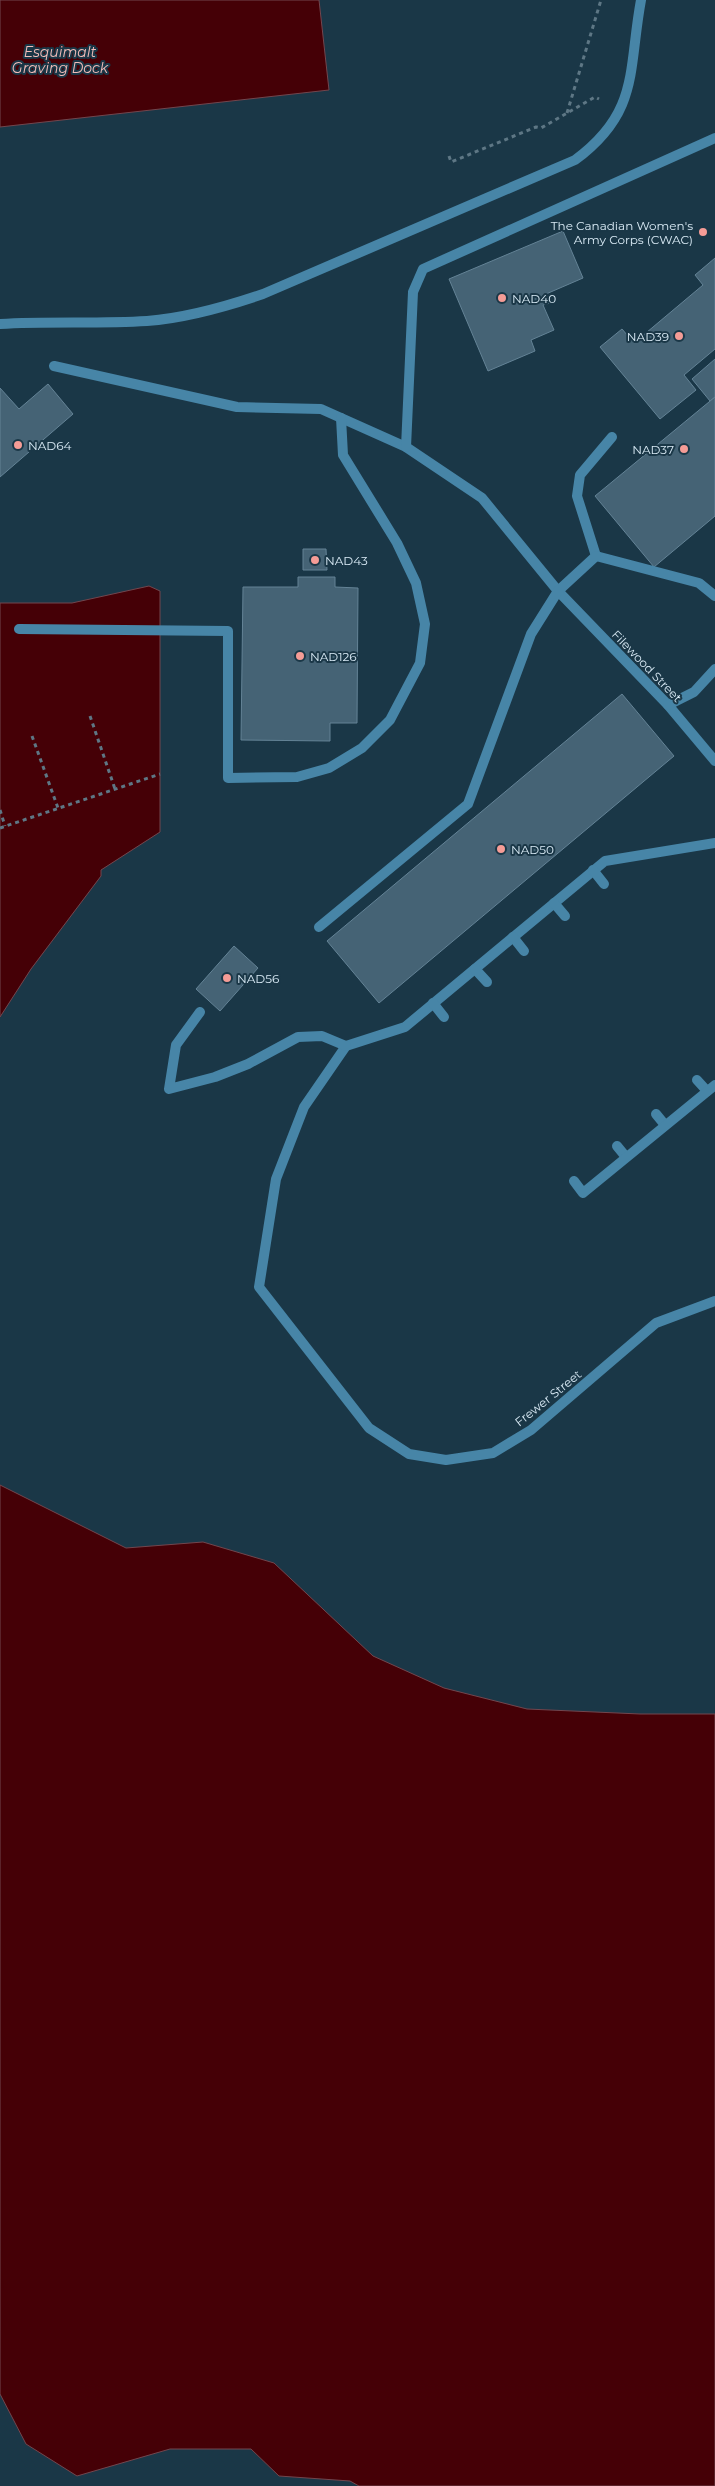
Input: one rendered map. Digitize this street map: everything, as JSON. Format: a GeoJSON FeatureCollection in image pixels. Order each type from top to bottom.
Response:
{"type":"FeatureCollection","features":[{"type":"Feature","properties":{"kind":"lane"},"geometry":{"type":"LineString","coordinates":[[0,324],[148,321],[186,316],[225,307],[263,294],[575,160],[600,140],[622,109],[630,87],[641,0]]}},
{"type":"Feature","properties":{"kind":"lane"},"geometry":{"type":"LineString","coordinates":[[406,447],[413,292],[423,269],[715,138]]}},
{"type":"Feature","properties":{"kind":"lane","name":"Filewood Street"},"geometry":{"type":"LineString","coordinates":[[54,366],[237,407],[321,409],[406,447],[482,498],[558,591],[668,705],[715,762]]}},
{"type":"Feature","properties":{"kind":"lane"},"geometry":{"type":"LineString","coordinates":[[20,629],[228,631],[228,778],[297,778],[329,768],[362,748],[390,720],[420,663],[425,624],[416,583],[397,543],[344,455],[342,418]]}},
{"type":"Feature","properties":{"kind":"lane"},"geometry":{"type":"LineString","coordinates":[[596,556],[577,496],[580,474],[612,437]]}},
{"type":"Feature","properties":{"kind":"lane"},"geometry":{"type":"LineString","coordinates":[[319,928],[468,804],[531,634],[558,591],[596,556]]}},
{"type":"Feature","properties":{"kind":"lane"},"geometry":{"type":"LineString","coordinates":[[596,556],[699,583],[715,596]]}},
{"type":"Feature","properties":{"kind":"lane"},"geometry":{"type":"LineString","coordinates":[[668,705],[694,692],[715,669]]}},
{"type":"Feature","properties":{"kind":"lane"},"geometry":{"type":"LineString","coordinates":[[200,1012],[176,1045],[169,1089],[215,1077],[248,1064],[298,1037],[322,1036],[346,1046],[405,1027],[605,861],[654,856],[715,843]]}},
{"type":"Feature","properties":{"kind":"lane"},"geometry":{"type":"LineString","coordinates":[[593,870],[604,884]]}},
{"type":"Feature","properties":{"kind":"lane"},"geometry":{"type":"LineString","coordinates":[[554,902],[565,916]]}},
{"type":"Feature","properties":{"kind":"lane"},"geometry":{"type":"LineString","coordinates":[[513,937],[524,951]]}},
{"type":"Feature","properties":{"kind":"lane"},"geometry":{"type":"LineString","coordinates":[[475,969],[486,982]]}},
{"type":"Feature","properties":{"kind":"lane"},"geometry":{"type":"LineString","coordinates":[[433,1003],[444,1017]]}},
{"type":"Feature","properties":{"kind":"lane","name":"Frewer Street"},"geometry":{"type":"LineString","coordinates":[[346,1046],[304,1107],[276,1179],[259,1288],[368,1428],[409,1454],[446,1460],[493,1453],[531,1430],[656,1323],[715,1301]]}},
{"type":"Feature","properties":{"kind":"lane"},"geometry":{"type":"LineString","coordinates":[[574,1181],[583,1193],[711,1088],[697,1080]]}},
{"type":"Feature","properties":{"kind":"lane"},"geometry":{"type":"LineString","coordinates":[[656,1114],[665,1125]]}},
{"type":"Feature","properties":{"kind":"lane"},"geometry":{"type":"LineString","coordinates":[[617,1146],[626,1157]]}},
{"type":"Feature","properties":{"kind":"path"},"geometry":{"type":"LineString","coordinates":[[566,114],[601,0]]}},
{"type":"Feature","properties":{"kind":"path"},"geometry":{"type":"LineString","coordinates":[[448,156],[450,162],[536,127],[542,128],[595,98],[622,109]]}},
{"type":"Feature","properties":{"kind":"path"},"geometry":{"type":"LineString","coordinates":[[90,716],[115,789]]}},
{"type":"Feature","properties":{"kind":"path"},"geometry":{"type":"LineString","coordinates":[[32,736],[58,808]]}},
{"type":"Feature","properties":{"kind":"path"},"geometry":{"type":"LineString","coordinates":[[0,828],[160,774]]}},
{"type":"Feature","properties":{"kind":"path"},"geometry":{"type":"LineString","coordinates":[[0,810],[5,826]]}},
{"type":"Feature","properties":{"kind":"water","name":"Esquimalt Graving Dock"},"geometry":{"type":"Polygon","coordinates":[[[0,0],[319,0],[329,90],[0,127],[0,0]]]}},
{"type":"Feature","properties":{"kind":"water"},"geometry":{"type":"Polygon","coordinates":[[[149,586],[160,591],[160,832],[101,870],[101,876],[31,969],[0,1017],[0,603],[72,603],[149,586]]]}},
{"type":"Feature","properties":{"kind":"water"},"geometry":{"type":"Polygon","coordinates":[[[0,1485],[126,1548],[203,1542],[274,1563],[373,1656],[444,1688],[527,1709],[640,1714],[715,1714],[715,2486],[359,2486],[350,2481],[279,2476],[251,2449],[170,2449],[77,2476],[26,2444],[0,2394],[0,1485]]]}},
{"type":"Feature","properties":{"kind":"building","name":"NAD40"},"geometry":{"type":"Polygon","coordinates":[[[563,231],[583,278],[546,294],[550,303],[543,305],[554,330],[531,340],[535,351],[488,371],[449,279],[563,231]]]}},
{"type":"Feature","properties":{"kind":"building","name":"NAD39"},"geometry":{"type":"Polygon","coordinates":[[[715,258],[715,349],[684,375],[696,390],[660,419],[600,347],[622,329],[634,343],[703,285],[695,275],[715,258]]]}},
{"type":"Feature","properties":{"kind":"building"},"geometry":{"type":"Polygon","coordinates":[[[715,359],[715,397],[710,401],[692,379],[715,359]]]}},
{"type":"Feature","properties":{"kind":"building","name":"NAD64"},"geometry":{"type":"Polygon","coordinates":[[[48,384],[73,414],[0,477],[0,388],[19,409],[48,384]]]}},
{"type":"Feature","properties":{"kind":"building","name":"NAD37"},"geometry":{"type":"Polygon","coordinates":[[[715,397],[715,516],[654,567],[595,496],[715,397]]]}},
{"type":"Feature","properties":{"kind":"building","name":"NAD43"},"geometry":{"type":"Polygon","coordinates":[[[303,549],[326,549],[327,570],[303,570],[303,549]]]}},
{"type":"Feature","properties":{"kind":"building","name":"NAD126"},"geometry":{"type":"Polygon","coordinates":[[[298,577],[335,577],[335,587],[358,588],[357,723],[330,723],[330,741],[241,740],[243,587],[298,587],[298,577]]]}},
{"type":"Feature","properties":{"kind":"building","name":"NAD50"},"geometry":{"type":"Polygon","coordinates":[[[622,694],[674,756],[379,1003],[327,941],[622,694]]]}},
{"type":"Feature","properties":{"kind":"building","name":"NAD56"},"geometry":{"type":"Polygon","coordinates":[[[234,946],[258,968],[220,1011],[196,989],[234,946]]]}},
{"type":"Feature","properties":{"kind":"place","name":"The Canadian Women's Army Corps (CWAC)"},"geometry":{"type":"Point","coordinates":[703,232]}},
{"type":"Feature","properties":{"kind":"place","name":"NAD40"},"geometry":{"type":"Point","coordinates":[502,298]}},
{"type":"Feature","properties":{"kind":"place","name":"NAD39"},"geometry":{"type":"Point","coordinates":[679,336]}},
{"type":"Feature","properties":{"kind":"place","name":"NAD64"},"geometry":{"type":"Point","coordinates":[18,445]}},
{"type":"Feature","properties":{"kind":"place","name":"NAD37"},"geometry":{"type":"Point","coordinates":[684,449]}},
{"type":"Feature","properties":{"kind":"place","name":"NAD43"},"geometry":{"type":"Point","coordinates":[315,560]}},
{"type":"Feature","properties":{"kind":"place","name":"NAD126"},"geometry":{"type":"Point","coordinates":[300,656]}},
{"type":"Feature","properties":{"kind":"place","name":"NAD50"},"geometry":{"type":"Point","coordinates":[501,849]}},
{"type":"Feature","properties":{"kind":"place","name":"NAD56"},"geometry":{"type":"Point","coordinates":[227,978]}}]}
